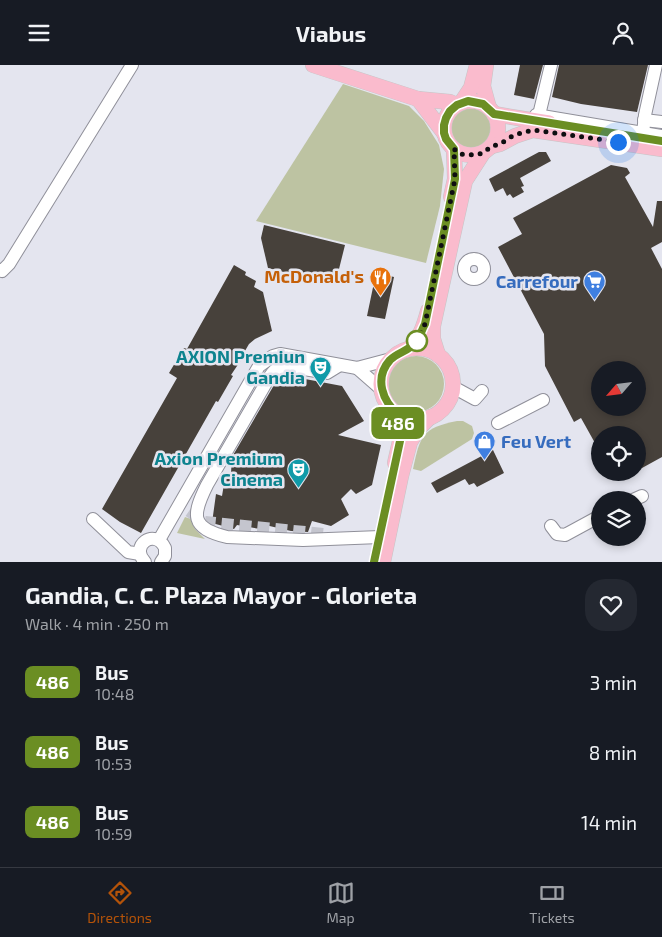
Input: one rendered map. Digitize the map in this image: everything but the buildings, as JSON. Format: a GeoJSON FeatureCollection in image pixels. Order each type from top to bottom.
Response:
{"type":"FeatureCollection","features":[{"type":"Feature","properties":{"kind":"main road"},"geometry":{"type":"LineString","coordinates":[[313,65],[418,99],[459,104],[476,101],[492,111],[522,119],[640,130],[662,135]]}},
{"type":"Feature","properties":{"kind":"main road"},"geometry":{"type":"LineString","coordinates":[[477,65],[471,88],[459,104],[450,111],[444,125],[446,139],[454,149],[468,156],[488,150],[514,135],[533,130],[662,135]]}},
{"type":"Feature","properties":{"kind":"main road"},"geometry":{"type":"LineString","coordinates":[[438,355],[432,339],[433,326],[465,181],[496,139],[498,130],[498,122],[492,111],[484,86],[486,65]]}},
{"type":"Feature","properties":{"kind":"main road"},"geometry":{"type":"LineString","coordinates":[[418,99],[444,133]]}},
{"type":"Feature","properties":{"kind":"main road"},"geometry":{"type":"LineString","coordinates":[[409,349],[417,341],[425,324],[455,179],[454,149]]}},
{"type":"Feature","properties":{"kind":"main road"},"geometry":{"type":"LineString","coordinates":[[384,562],[401,476],[410,442],[419,428],[444,407],[451,394],[452,387],[451,375],[446,364],[438,355],[429,350],[409,349],[390,359],[383,373],[381,389],[387,404],[399,415],[414,420],[430,417]]}},
{"type":"Feature","properties":{"kind":"main road"},"geometry":{"type":"LineString","coordinates":[[374,562],[400,441],[399,415]]}},
{"type":"Feature","properties":{"kind":"street"},"geometry":{"type":"LineString","coordinates":[[0,270],[2,271],[9,264],[132,65]]}},
{"type":"Feature","properties":{"kind":"street"},"geometry":{"type":"LineString","coordinates":[[539,115],[551,65]]}},
{"type":"Feature","properties":{"kind":"street"},"geometry":{"type":"LineString","coordinates":[[522,119],[531,114],[640,130],[656,65]]}},
{"type":"Feature","properties":{"kind":"street"},"geometry":{"type":"LineString","coordinates":[[446,267],[464,270]]}},
{"type":"Feature","properties":{"kind":"street"},"geometry":{"type":"LineString","coordinates":[[159,540],[184,508],[259,366],[280,354],[357,368],[390,359]]}},
{"type":"Feature","properties":{"kind":"street"},"geometry":{"type":"LineString","coordinates":[[340,365],[327,373],[288,367],[279,368],[274,371],[207,485],[195,513],[199,523],[205,529],[227,537],[304,540],[380,534]]}},
{"type":"Feature","properties":{"kind":"street"},"geometry":{"type":"LineString","coordinates":[[357,368],[381,389]]}},
{"type":"Feature","properties":{"kind":"street"},"geometry":{"type":"LineString","coordinates":[[452,387],[475,399],[482,391]]}},
{"type":"Feature","properties":{"kind":"street"},"geometry":{"type":"LineString","coordinates":[[498,423],[543,400]]}},
{"type":"Feature","properties":{"kind":"street"},"geometry":{"type":"LineString","coordinates":[[93,519],[128,552],[143,558]]}},
{"type":"Feature","properties":{"kind":"street"},"geometry":{"type":"LineString","coordinates":[[551,526],[557,534],[565,535],[591,521]]}},
{"type":"Feature","properties":{"kind":"street"},"geometry":{"type":"LineString","coordinates":[[324,534],[380,534]]}},
{"type":"Feature","properties":{"kind":"street"},"geometry":{"type":"LineString","coordinates":[[143,558],[141,546],[143,542],[151,539],[159,540],[164,545],[166,552],[161,562]]}},
{"type":"Feature","properties":{"kind":"green space"},"geometry":{"type":"Polygon","coordinates":[[[343,84],[409,106],[424,121],[439,145],[444,169],[440,206],[426,263],[256,221],[343,84]]]}},
{"type":"Feature","properties":{"kind":"green space"},"geometry":{"type":"Polygon","coordinates":[[[475,106],[483,109],[489,115],[492,127],[489,139],[483,145],[467,148],[459,145],[453,139],[450,123],[453,115],[459,109],[475,106]]]}},
{"type":"Feature","properties":{"kind":"green space"},"geometry":{"type":"Polygon","coordinates":[[[416,356],[427,358],[436,364],[442,373],[444,384],[442,395],[436,404],[427,410],[416,412],[405,410],[396,404],[390,395],[388,384],[390,373],[396,364],[405,358],[416,356]]]}},
{"type":"Feature","properties":{"kind":"green space"},"geometry":{"type":"Polygon","coordinates":[[[463,421],[472,426],[474,433],[472,439],[421,471],[413,469],[424,435],[436,427],[463,421]]]}},
{"type":"Feature","properties":{"kind":"green space"},"geometry":{"type":"Polygon","coordinates":[[[185,517],[191,519],[195,529],[205,539],[177,533],[185,517]]]}},
{"type":"Feature","properties":{"kind":"tunnel"},"geometry":{"type":"LineString","coordinates":[[189,511],[205,522],[324,534]]}},
{"type":"Feature","properties":{"kind":"bus line","name":"486"},"geometry":{"type":"LineString","coordinates":[[374,562],[400,441],[399,415],[390,408],[384,399],[381,389],[382,378],[390,359],[409,349],[417,341],[425,324],[455,179],[454,149],[449,145],[444,133],[444,125],[450,111],[461,103],[476,101],[489,108],[494,114],[662,141]]}},
{"type":"Feature","properties":{"kind":"place","name":"McDonald's"},"geometry":{"type":"Point","coordinates":[380,296]}},
{"type":"Feature","properties":{"kind":"place","name":"Carrefour"},"geometry":{"type":"Point","coordinates":[594,301]}},
{"type":"Feature","properties":{"kind":"place","name":"AXION Premiun Gandia"},"geometry":{"type":"Point","coordinates":[321,386]}},
{"type":"Feature","properties":{"kind":"place","name":"Feu Vert"},"geometry":{"type":"Point","coordinates":[485,461]}},
{"type":"Feature","properties":{"kind":"place","name":"Axion Premium Cinema"},"geometry":{"type":"Point","coordinates":[299,488]}},
{"type":"Feature","properties":{"kind":"route"},"geometry":{"type":"LineString","coordinates":[[417,341],[425,324],[455,179],[454,149],[460,154],[476,155],[514,135],[533,130],[618,142]]}}]}
